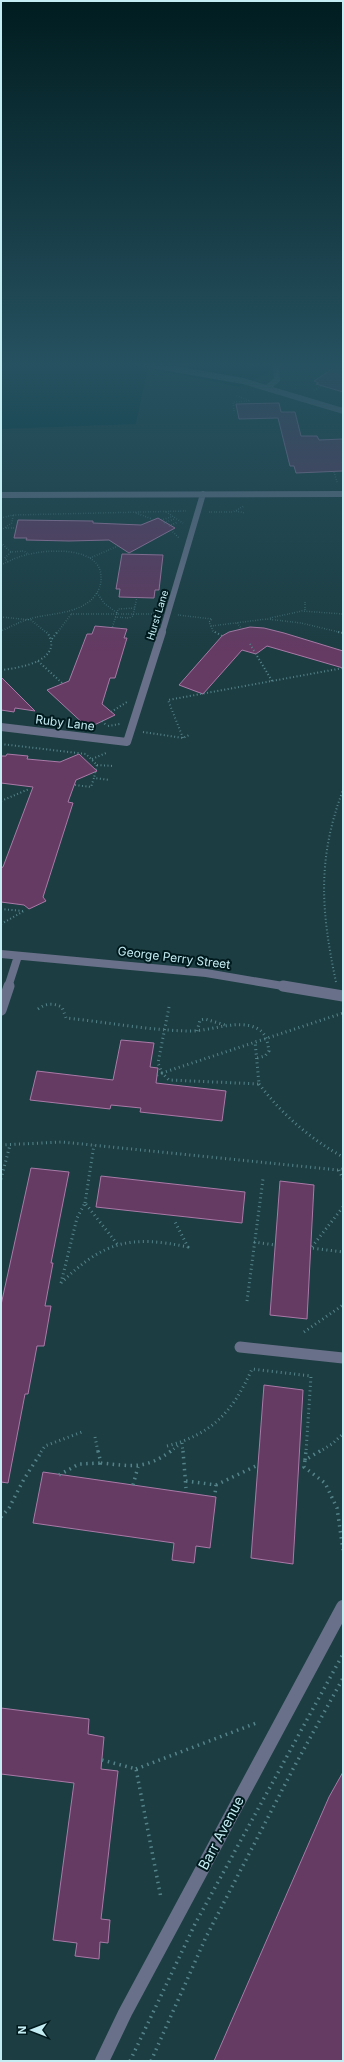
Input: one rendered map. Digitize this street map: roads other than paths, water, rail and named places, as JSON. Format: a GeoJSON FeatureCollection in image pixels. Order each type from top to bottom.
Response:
{"type":"FeatureCollection","features":[{"type":"Feature","properties":{"kind":"street","name":"Hurst Lane"},"geometry":{"type":"LineString","coordinates":[[127,742],[168,614],[194,511],[203,494]]}},
{"type":"Feature","properties":{"kind":"street"},"geometry":{"type":"LineString","coordinates":[[1,495],[343,494]]}},
{"type":"Feature","properties":{"kind":"street","name":"Ruby Lane"},"geometry":{"type":"LineString","coordinates":[[1,727],[127,742]]}},
{"type":"Feature","properties":{"kind":"street","name":"George Perry Street"},"geometry":{"type":"LineString","coordinates":[[1,954],[206,973],[343,996]]}},
{"type":"Feature","properties":{"kind":"street"},"geometry":{"type":"LineString","coordinates":[[1,1010],[18,956]]}},
{"type":"Feature","properties":{"kind":"street"},"geometry":{"type":"LineString","coordinates":[[240,1347],[343,1358]]}},
{"type":"Feature","properties":{"kind":"street","name":"Barr Avenue"},"geometry":{"type":"LineString","coordinates":[[102,2061],[125,2013],[343,1607]]}}]}
